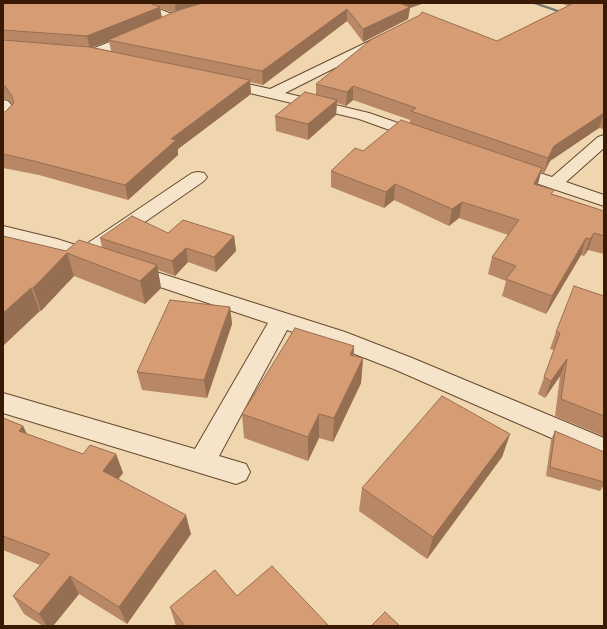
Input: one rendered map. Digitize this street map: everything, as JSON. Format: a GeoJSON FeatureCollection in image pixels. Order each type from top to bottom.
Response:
{"type":"FeatureCollection","features":[{"type":"Feature","properties":{"kind":"street"},"geometry":{"type":"LineString","coordinates":[[133,3],[176,19]]}},
{"type":"Feature","properties":{"kind":"street"},"geometry":{"type":"LineString","coordinates":[[162,25],[190,14]]}},
{"type":"Feature","properties":{"kind":"street"},"geometry":{"type":"LineString","coordinates":[[92,54],[148,31]]}},
{"type":"Feature","properties":{"kind":"street"},"geometry":{"type":"LineString","coordinates":[[274,93],[393,34]]}},
{"type":"Feature","properties":{"kind":"street"},"geometry":{"type":"LineString","coordinates":[[77,53],[92,54],[117,60]]}},
{"type":"Feature","properties":{"kind":"street"},"geometry":{"type":"LineString","coordinates":[[207,79],[274,93],[364,116],[437,142]]}},
{"type":"Feature","properties":{"kind":"street"},"geometry":{"type":"LineString","coordinates":[[3,104],[9,111],[9,116],[3,122]]}},
{"type":"Feature","properties":{"kind":"street"},"geometry":{"type":"LineString","coordinates":[[554,184],[604,140]]}},
{"type":"Feature","properties":{"kind":"street"},"geometry":{"type":"LineString","coordinates":[[496,163],[604,201]]}},
{"type":"Feature","properties":{"kind":"street"},"geometry":{"type":"LineString","coordinates":[[84,255],[198,177]]}},
{"type":"Feature","properties":{"kind":"street"},"geometry":{"type":"LineString","coordinates":[[3,232],[50,243],[337,338],[404,364],[604,450]]}},
{"type":"Feature","properties":{"kind":"street"},"geometry":{"type":"LineString","coordinates":[[202,462],[281,320]]}},
{"type":"Feature","properties":{"kind":"street"},"geometry":{"type":"LineString","coordinates":[[3,403],[236,472]]}},
{"type":"Feature","properties":{"kind":"building"},"geometry":{"type":"Polygon","coordinates":[[[3,3],[149,3],[160,7],[87,36],[3,30],[3,3]]]}},
{"type":"Feature","properties":{"kind":"building"},"geometry":{"type":"Polygon","coordinates":[[[203,3],[399,3],[410,7],[363,29],[347,9],[262,71],[108,40],[179,10],[203,3]]]}},
{"type":"Feature","properties":{"kind":"building"},"geometry":{"type":"Polygon","coordinates":[[[574,3],[604,3],[604,113],[554,146],[548,158],[411,111],[416,108],[353,86],[347,92],[316,84],[372,39],[420,15],[422,12],[497,41],[574,3]]]}},
{"type":"Feature","properties":{"kind":"building"},"geometry":{"type":"Polygon","coordinates":[[[3,40],[89,47],[250,80],[171,139],[176,140],[125,185],[3,154],[3,112],[5,112],[14,103],[12,96],[5,86],[3,86],[3,40]]]}},
{"type":"Feature","properties":{"kind":"building"},"geometry":{"type":"Polygon","coordinates":[[[305,92],[337,100],[308,124],[275,116],[305,92]]]}},
{"type":"Feature","properties":{"kind":"building"},"geometry":{"type":"Polygon","coordinates":[[[401,120],[542,168],[534,184],[554,190],[551,194],[604,211],[604,236],[594,233],[590,239],[586,238],[552,296],[506,279],[516,266],[492,257],[519,220],[462,202],[452,209],[395,184],[386,192],[331,171],[355,148],[363,151],[401,120]]]}},
{"type":"Feature","properties":{"kind":"building"},"geometry":{"type":"Polygon","coordinates":[[[132,216],[168,233],[183,220],[234,236],[214,257],[186,248],[172,261],[100,238],[132,216]]]}},
{"type":"Feature","properties":{"kind":"building"},"geometry":{"type":"Polygon","coordinates":[[[3,236],[66,251],[79,240],[157,265],[140,281],[67,253],[33,288],[31,288],[3,313],[3,236]]]}},
{"type":"Feature","properties":{"kind":"building"},"geometry":{"type":"Polygon","coordinates":[[[574,286],[604,296],[604,416],[561,399],[567,359],[551,381],[544,377],[560,333],[556,332],[574,286]]]}},
{"type":"Feature","properties":{"kind":"building"},"geometry":{"type":"Polygon","coordinates":[[[170,300],[230,307],[204,380],[137,372],[170,300]]]}},
{"type":"Feature","properties":{"kind":"building"},"geometry":{"type":"Polygon","coordinates":[[[295,328],[354,346],[350,355],[363,358],[334,418],[319,414],[308,437],[242,414],[295,328]]]}},
{"type":"Feature","properties":{"kind":"building"},"geometry":{"type":"Polygon","coordinates":[[[442,396],[510,434],[433,537],[362,488],[442,396]]]}},
{"type":"Feature","properties":{"kind":"building"},"geometry":{"type":"Polygon","coordinates":[[[3,418],[23,426],[19,431],[83,454],[90,445],[116,454],[103,471],[186,515],[119,607],[70,576],[39,614],[13,596],[50,554],[3,536],[3,418]]]}},
{"type":"Feature","properties":{"kind":"building"},"geometry":{"type":"Polygon","coordinates":[[[555,431],[604,452],[604,482],[550,467],[555,431]]]}},
{"type":"Feature","properties":{"kind":"building"},"geometry":{"type":"Polygon","coordinates":[[[272,566],[329,626],[185,626],[170,607],[215,570],[237,596],[272,566]]]}},
{"type":"Feature","properties":{"kind":"building"},"geometry":{"type":"Polygon","coordinates":[[[385,612],[400,626],[371,626],[385,612]]]}},
{"type":"Feature","properties":{"kind":"waterway"},"geometry":{"type":"LineString","coordinates":[[533,3],[568,14]]}}]}
